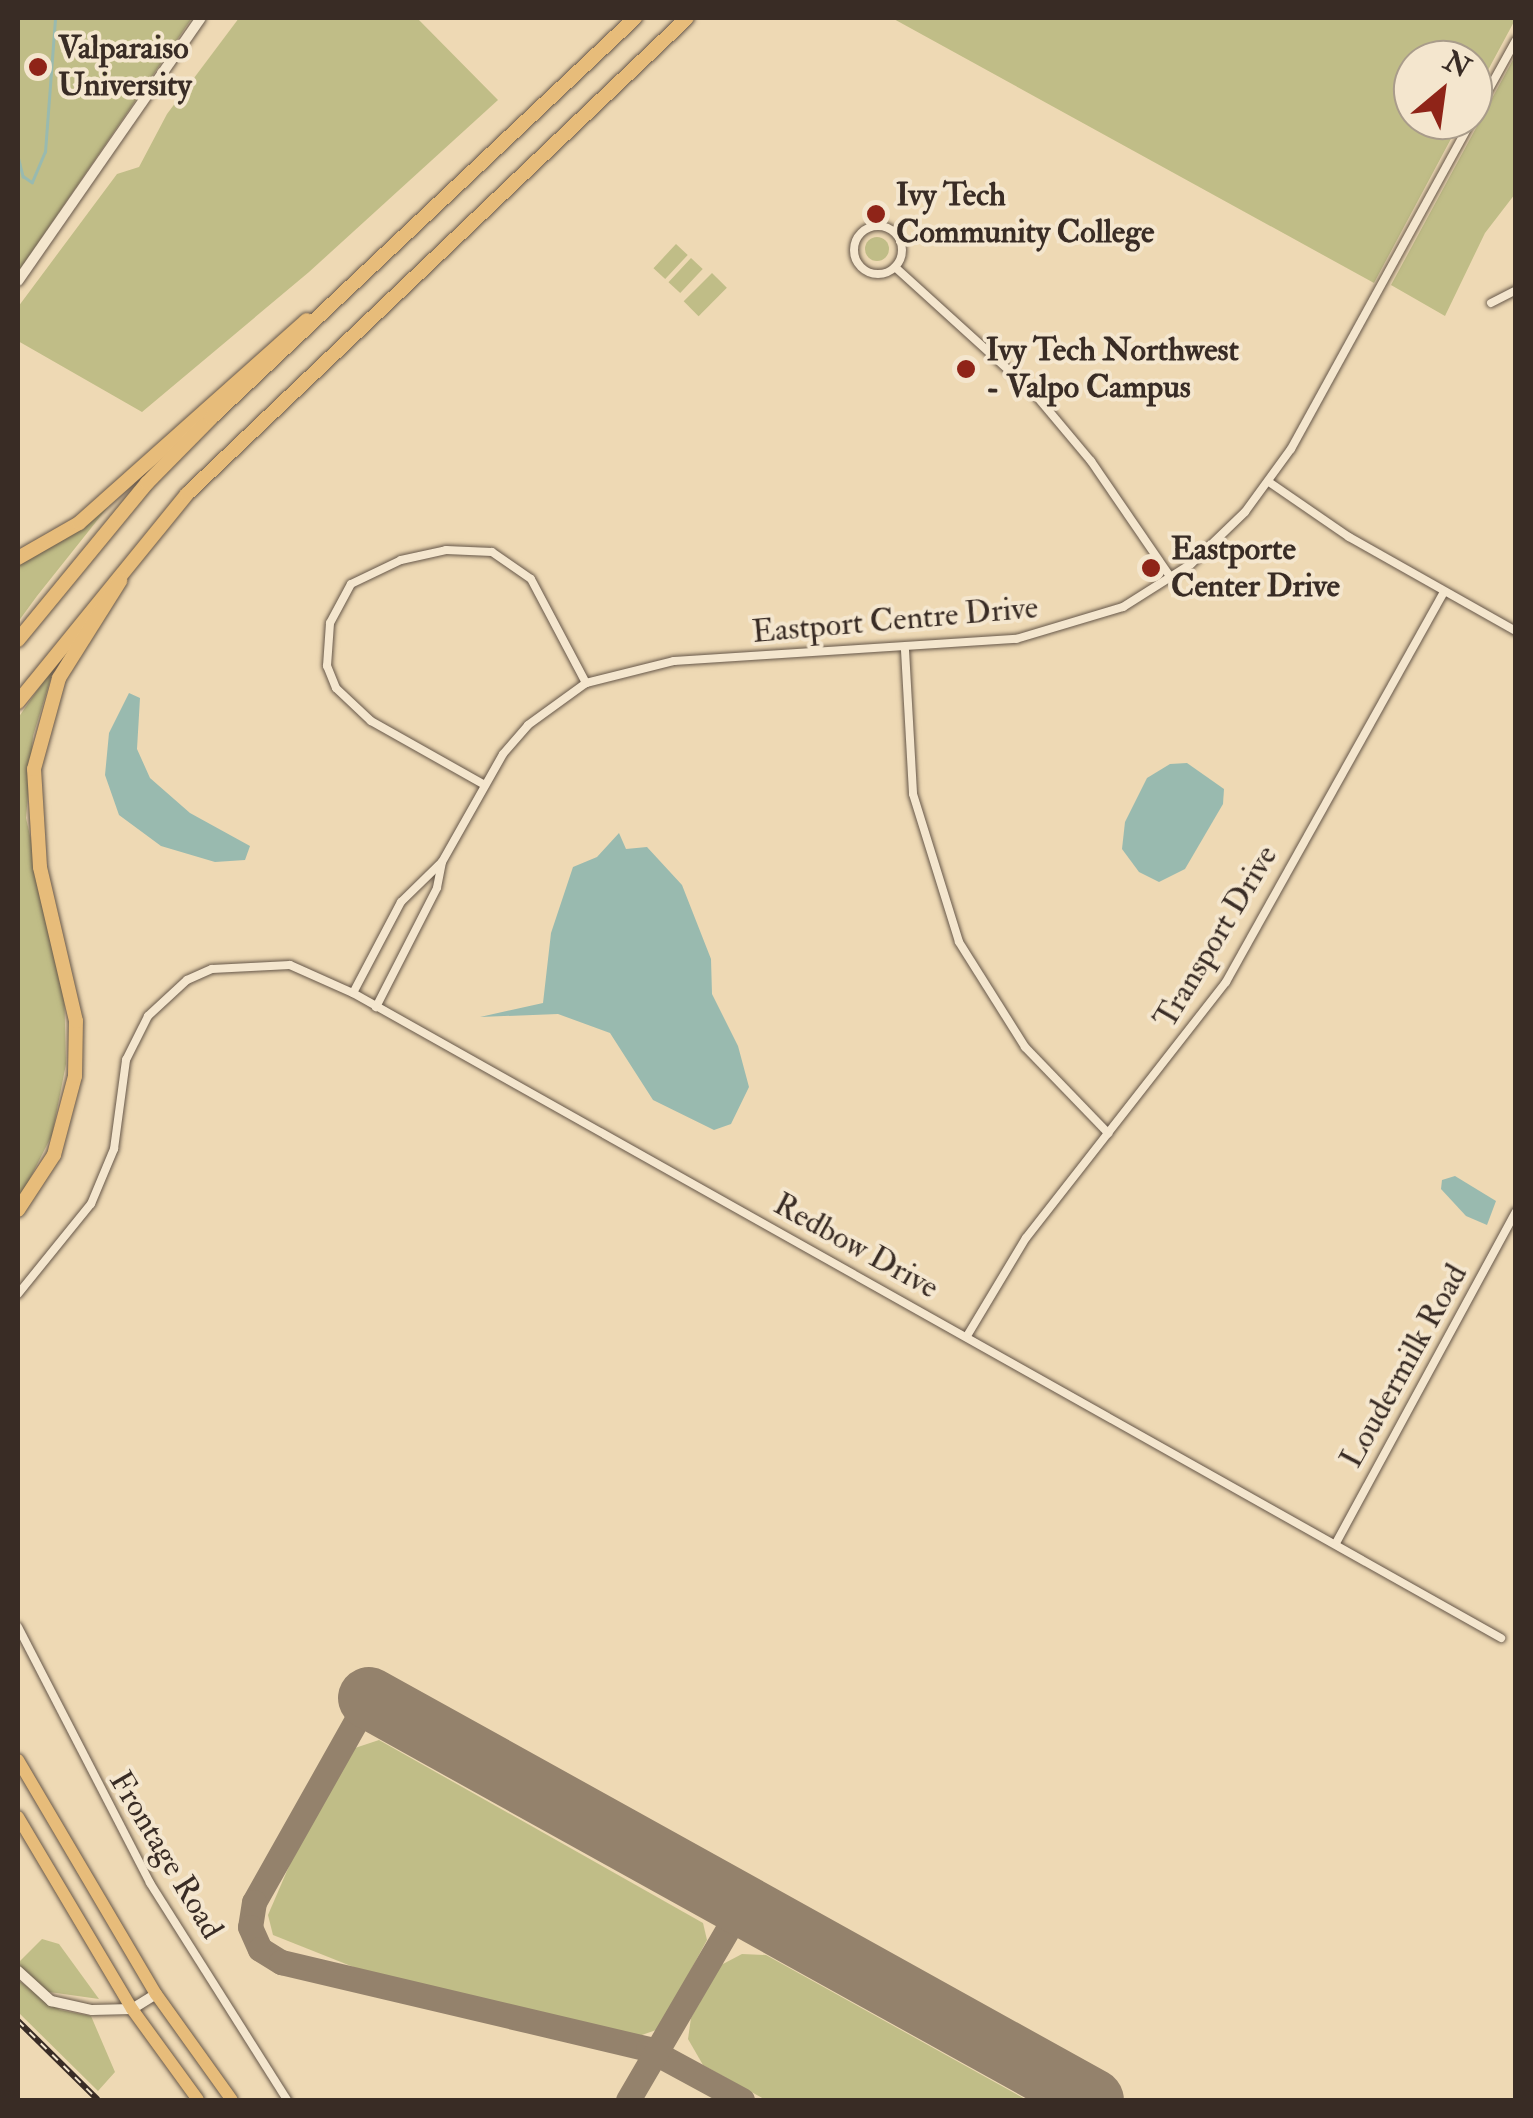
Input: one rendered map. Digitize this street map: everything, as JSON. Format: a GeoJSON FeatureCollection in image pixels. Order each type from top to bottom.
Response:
{"type":"FeatureCollection","features":[{"type":"Feature","properties":{"kind":"highway"},"geometry":{"type":"LineString","coordinates":[[18,640],[147,483],[635,18]]}},
{"type":"Feature","properties":{"kind":"highway"},"geometry":{"type":"LineString","coordinates":[[18,702],[133,554],[240,440],[688,18]]}},
{"type":"Feature","properties":{"kind":"highway"},"geometry":{"type":"LineString","coordinates":[[18,558],[78,523],[288,331],[329,306]]}},
{"type":"Feature","properties":{"kind":"highway"},"geometry":{"type":"LineString","coordinates":[[18,1220],[39,1183],[68,1115],[76,1021],[40,867],[34,768],[59,678],[133,554]]}},
{"type":"Feature","properties":{"kind":"highway"},"geometry":{"type":"LineString","coordinates":[[18,1210],[39,1183]]}},
{"type":"Feature","properties":{"kind":"highway"},"geometry":{"type":"LineString","coordinates":[[18,1760],[156,1994],[232,2100]]}},
{"type":"Feature","properties":{"kind":"highway"},"geometry":{"type":"LineString","coordinates":[[18,1817],[132,2009],[198,2100]]}},
{"type":"Feature","properties":{"kind":"street"},"geometry":{"type":"LineString","coordinates":[[18,281],[201,18]]}},
{"type":"Feature","properties":{"kind":"street","name":"Eastport Centre Drive"},"geometry":{"type":"LineString","coordinates":[[1493,82],[1516,40]]}},
{"type":"Feature","properties":{"kind":"street","name":"Eastport Centre Drive"},"geometry":{"type":"LineString","coordinates":[[376,1008],[437,888],[442,862],[482,784],[528,725],[586,683],[674,662],[905,650],[1050,632],[1123,607],[1170,578],[1216,542],[1270,482],[1461,140]]}},
{"type":"Feature","properties":{"kind":"street"},"geometry":{"type":"LineString","coordinates":[[885,227],[898,237],[902,252],[895,267],[880,274],[859,265],[855,243],[863,231],[885,227]]}},
{"type":"Feature","properties":{"kind":"street"},"geometry":{"type":"LineString","coordinates":[[895,267],[1033,392],[1091,462],[1170,578]]}},
{"type":"Feature","properties":{"kind":"street"},"geometry":{"type":"LineString","coordinates":[[1491,303],[1516,290]]}},
{"type":"Feature","properties":{"kind":"street"},"geometry":{"type":"LineString","coordinates":[[1270,482],[1444,592],[1516,631]]}},
{"type":"Feature","properties":{"kind":"street"},"geometry":{"type":"LineString","coordinates":[[482,784],[372,721],[336,688],[327,666],[328,635],[338,602],[352,584],[416,556],[468,548],[492,552],[531,579],[586,683]]}},
{"type":"Feature","properties":{"kind":"street","name":"Transport Drive"},"geometry":{"type":"LineString","coordinates":[[966,1336],[1008,1265],[1226,982],[1444,592]]}},
{"type":"Feature","properties":{"kind":"street"},"geometry":{"type":"LineString","coordinates":[[905,650],[912,794],[959,942],[1025,1047],[1108,1132]]}},
{"type":"Feature","properties":{"kind":"street","name":"Eastport Centre Drive"},"geometry":{"type":"LineString","coordinates":[[353,993],[400,902],[442,862]]}},
{"type":"Feature","properties":{"kind":"street"},"geometry":{"type":"LineString","coordinates":[[18,1294],[91,1204],[114,1149],[126,1060],[164,998],[212,969],[250,962],[290,965],[353,993]]}},
{"type":"Feature","properties":{"kind":"street","name":"Redbow Drive"},"geometry":{"type":"LineString","coordinates":[[353,993],[1501,1638]]}},
{"type":"Feature","properties":{"kind":"street","name":"Loudermilk Road"},"geometry":{"type":"LineString","coordinates":[[1336,1543],[1516,1212]]}},
{"type":"Feature","properties":{"kind":"street","name":"Frontage Road"},"geometry":{"type":"LineString","coordinates":[[18,1627],[150,1883],[286,2100]]}},
{"type":"Feature","properties":{"kind":"street"},"geometry":{"type":"LineString","coordinates":[[18,1971],[51,2001],[92,2010],[132,2009],[156,1994]]}},
{"type":"Feature","properties":{"kind":"shaded area"},"geometry":{"type":"Polygon","coordinates":[[[18,18],[192,18],[18,272],[18,18]]]}},
{"type":"Feature","properties":{"kind":"shaded area"},"geometry":{"type":"Polygon","coordinates":[[[239,18],[417,18],[498,100],[309,272],[142,412],[18,341],[18,307],[117,174],[139,167],[167,114],[239,18]]]}},
{"type":"Feature","properties":{"kind":"shaded area"},"geometry":{"type":"Polygon","coordinates":[[[892,18],[1516,18],[1493,61],[1493,40],[1393,40],[1393,140],[1450,140],[1374,283],[892,18]]]}},
{"type":"Feature","properties":{"kind":"shaded area"},"geometry":{"type":"Polygon","coordinates":[[[1515,56],[1515,194],[1485,233],[1445,316],[1391,285],[1470,140],[1493,140],[1493,97],[1515,56]]]}},
{"type":"Feature","properties":{"kind":"shaded area"},"geometry":{"type":"Polygon","coordinates":[[[877,237],[886,240],[886,258],[877,261],[868,258],[865,249],[868,240],[877,237]]]}},
{"type":"Feature","properties":{"kind":"shaded area"},"geometry":{"type":"Polygon","coordinates":[[[676,244],[688,255],[665,279],[653,268],[676,244]]]}},
{"type":"Feature","properties":{"kind":"shaded area"},"geometry":{"type":"Polygon","coordinates":[[[691,258],[703,269],[680,293],[668,282],[691,258]]]}},
{"type":"Feature","properties":{"kind":"shaded area"},"geometry":{"type":"Polygon","coordinates":[[[712,273],[727,288],[699,316],[684,301],[712,273]]]}},
{"type":"Feature","properties":{"kind":"shaded area"},"geometry":{"type":"Polygon","coordinates":[[[111,503],[37,596],[18,622],[18,566],[111,503]]]}},
{"type":"Feature","properties":{"kind":"shaded area"},"geometry":{"type":"Polygon","coordinates":[[[55,665],[33,736],[26,818],[64,986],[66,1064],[52,1135],[18,1202],[18,718],[55,665]]]}},
{"type":"Feature","properties":{"kind":"shaded area"},"geometry":{"type":"Polygon","coordinates":[[[379,1740],[703,1923],[707,1940],[659,2029],[639,2036],[356,1968],[273,1935],[268,1915],[296,1850],[355,1748],[379,1740]]]}},
{"type":"Feature","properties":{"kind":"shaded area"},"geometry":{"type":"Polygon","coordinates":[[[42,1939],[59,1944],[99,1999],[42,1991],[18,1963],[42,1939]]]}},
{"type":"Feature","properties":{"kind":"shaded area"},"geometry":{"type":"Polygon","coordinates":[[[742,1954],[766,1955],[1027,2100],[766,2100],[703,2065],[688,2039],[691,2018],[721,1965],[742,1954]]]}},
{"type":"Feature","properties":{"kind":"shaded area"},"geometry":{"type":"Polygon","coordinates":[[[18,1980],[60,2010],[91,2016],[115,2072],[98,2091],[18,2012],[18,1980]]]}},
{"type":"Feature","properties":{"kind":"water"},"geometry":{"type":"Polygon","coordinates":[[[129,693],[140,698],[137,749],[150,778],[190,813],[250,846],[245,860],[215,862],[161,846],[119,815],[105,775],[109,733],[129,693]]]}},
{"type":"Feature","properties":{"kind":"water"},"geometry":{"type":"Polygon","coordinates":[[[1187,763],[1224,789],[1223,804],[1185,869],[1159,882],[1139,872],[1122,849],[1125,822],[1147,778],[1170,764],[1187,763]]]}},
{"type":"Feature","properties":{"kind":"water"},"geometry":{"type":"Polygon","coordinates":[[[619,833],[626,849],[647,847],[682,885],[711,959],[712,994],[738,1046],[749,1087],[731,1124],[714,1130],[653,1100],[610,1033],[558,1014],[480,1017],[543,1003],[551,933],[573,867],[597,857],[619,833]]]}},
{"type":"Feature","properties":{"kind":"water"},"geometry":{"type":"Polygon","coordinates":[[[1455,1176],[1496,1201],[1487,1225],[1466,1216],[1441,1189],[1442,1180],[1455,1176]]]}},
{"type":"Feature","properties":{"kind":"waterway"},"geometry":{"type":"LineString","coordinates":[[18,156],[23,176],[32,182],[45,152],[55,18]]}},
{"type":"Feature","properties":{"kind":"taxiway"},"geometry":{"type":"LineString","coordinates":[[369,1698],[254,1902],[250,1927],[260,1949],[281,1962],[648,2049],[742,2100]]}},
{"type":"Feature","properties":{"kind":"taxiway"},"geometry":{"type":"LineString","coordinates":[[628,2100],[742,1905]]}},
{"type":"Feature","properties":{"kind":"runway"},"geometry":{"type":"LineString","coordinates":[[369,1698],[1093,2100]]}},
{"type":"Feature","properties":{"kind":"railway"},"geometry":{"type":"LineString","coordinates":[[18,2021],[98,2100]]}},
{"type":"Feature","properties":{"kind":"place","name":"Valparaiso University"},"geometry":{"type":"Point","coordinates":[38,67]}},
{"type":"Feature","properties":{"kind":"place","name":"Ivy Tech Community College"},"geometry":{"type":"Point","coordinates":[876,214]}},
{"type":"Feature","properties":{"kind":"place","name":"Ivy Tech Northwest - Valpo Campus"},"geometry":{"type":"Point","coordinates":[966,369]}},
{"type":"Feature","properties":{"kind":"place","name":"Eastporte Center Drive"},"geometry":{"type":"Point","coordinates":[1151,568]}}]}
